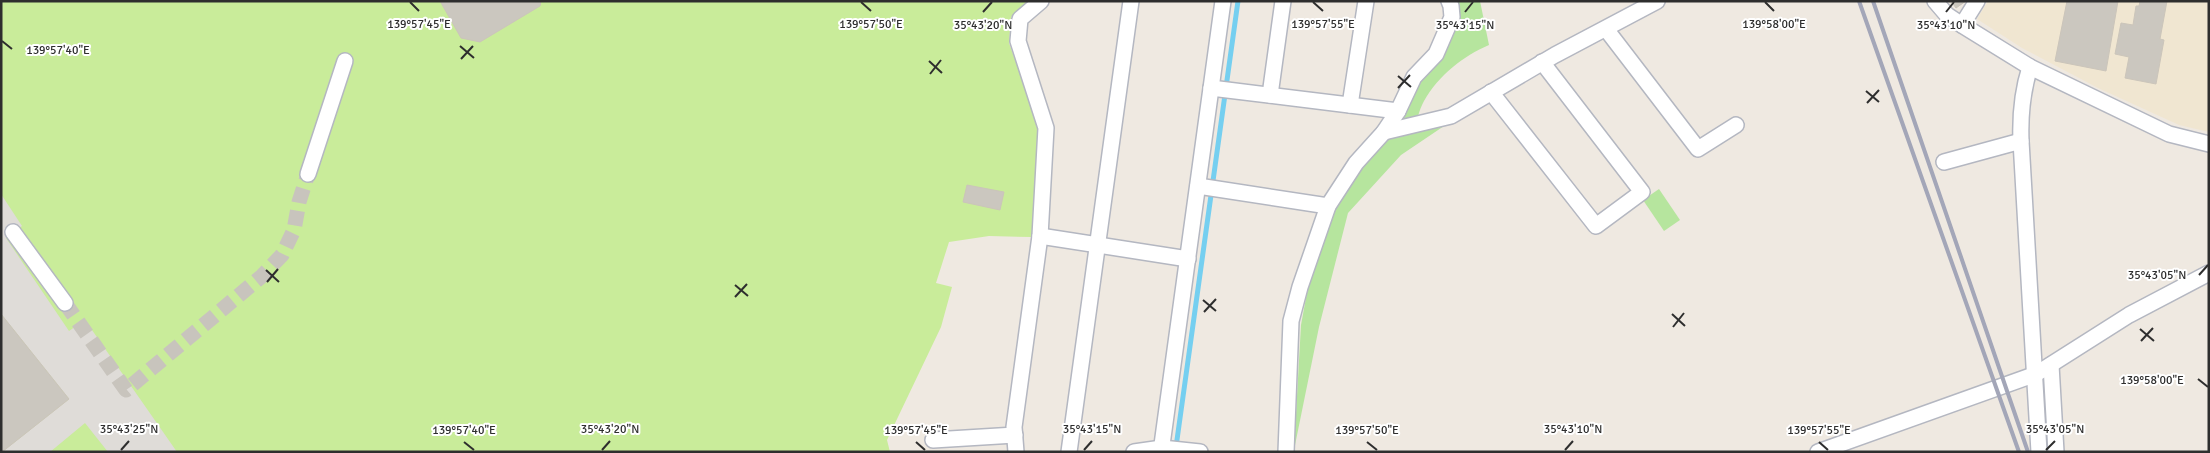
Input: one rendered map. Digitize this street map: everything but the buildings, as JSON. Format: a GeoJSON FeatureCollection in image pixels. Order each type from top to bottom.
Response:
{"type":"FeatureCollection","features":[{"type":"Feature","properties":{"kind":"street"},"geometry":{"type":"LineString","coordinates":[[1016,452],[1015,435],[1022,359],[1040,236],[1046,128],[1018,41],[1020,19],[1040,1]]}},
{"type":"Feature","properties":{"kind":"street"},"geometry":{"type":"LineString","coordinates":[[1069,452],[1131,1]]}},
{"type":"Feature","properties":{"kind":"street"},"geometry":{"type":"LineString","coordinates":[[1162,450],[1223,1]]}},
{"type":"Feature","properties":{"kind":"street"},"geometry":{"type":"LineString","coordinates":[[1270,95],[1282,1]]}},
{"type":"Feature","properties":{"kind":"street"},"geometry":{"type":"LineString","coordinates":[[1350,105],[1366,1]]}},
{"type":"Feature","properties":{"kind":"street"},"geometry":{"type":"LineString","coordinates":[[1286,452],[1291,321],[1300,287],[1328,206],[1356,163],[1384,132],[1398,111],[1414,77],[1436,54],[1452,16],[1449,1]]}},
{"type":"Feature","properties":{"kind":"street"},"geometry":{"type":"LineString","coordinates":[[1384,132],[1451,116],[1542,62],[1657,1]]}},
{"type":"Feature","properties":{"kind":"street"},"geometry":{"type":"LineString","coordinates":[[1936,1],[1947,15],[1962,26],[2030,67],[2169,134],[2209,144]]}},
{"type":"Feature","properties":{"kind":"street"},"geometry":{"type":"LineString","coordinates":[[1962,26],[1977,1]]}},
{"type":"Feature","properties":{"kind":"street"},"geometry":{"type":"LineString","coordinates":[[1606,28],[1698,148],[1736,125]]}},
{"type":"Feature","properties":{"kind":"street"},"geometry":{"type":"LineString","coordinates":[[308,174],[345,61]]}},
{"type":"Feature","properties":{"kind":"street"},"geometry":{"type":"LineString","coordinates":[[1491,92],[1596,226],[1642,192],[1542,62]]}},
{"type":"Feature","properties":{"kind":"street"},"geometry":{"type":"LineString","coordinates":[[2030,67],[2024,87],[2020,112],[2020,141],[2036,374],[2038,452]]}},
{"type":"Feature","properties":{"kind":"street"},"geometry":{"type":"LineString","coordinates":[[1211,88],[1398,111]]}},
{"type":"Feature","properties":{"kind":"street"},"geometry":{"type":"LineString","coordinates":[[1944,162],[2020,141]]}},
{"type":"Feature","properties":{"kind":"street"},"geometry":{"type":"LineString","coordinates":[[1198,186],[1328,206]]}},
{"type":"Feature","properties":{"kind":"street"},"geometry":{"type":"LineString","coordinates":[[14,232],[65,303]]}},
{"type":"Feature","properties":{"kind":"street"},"geometry":{"type":"LineString","coordinates":[[1040,236],[1188,259]]}},
{"type":"Feature","properties":{"kind":"street"},"geometry":{"type":"LineString","coordinates":[[1818,452],[2036,374],[2129,316],[2209,273]]}},
{"type":"Feature","properties":{"kind":"street"},"geometry":{"type":"LineString","coordinates":[[2051,365],[2056,452]]}},
{"type":"Feature","properties":{"kind":"street"},"geometry":{"type":"LineString","coordinates":[[933,440],[1015,435]]}},
{"type":"Feature","properties":{"kind":"street"},"geometry":{"type":"LineString","coordinates":[[1134,452],[1162,450],[1200,452]]}},
{"type":"Feature","properties":{"kind":"shaded area"},"geometry":{"type":"Polygon","coordinates":[[[1988,1],[2209,1],[2209,132],[2179,125],[2098,88],[2022,48],[1977,19],[1988,1]]]}},
{"type":"Feature","properties":{"kind":"shaded area"},"geometry":{"type":"Polygon","coordinates":[[[1,194],[22,226],[6,238],[69,331],[85,320],[177,452],[108,452],[85,423],[50,452],[2,452],[69,399],[1,314],[1,194]]]}},
{"type":"Feature","properties":{"kind":"green space"},"geometry":{"type":"Polygon","coordinates":[[[1,1],[1029,1],[1011,17],[1009,43],[1040,129],[1032,237],[989,236],[949,242],[936,283],[952,287],[941,327],[887,440],[890,452],[1,452],[1,1]]]}},
{"type":"Feature","properties":{"kind":"green space"},"geometry":{"type":"Polygon","coordinates":[[[1459,1],[1480,1],[1489,45],[1479,49],[1452,67],[1444,75],[1422,104],[1413,131],[1447,124],[1401,155],[1348,213],[1319,327],[1294,450],[1301,325],[1308,287],[1338,202],[1402,114],[1423,79],[1444,57],[1457,20],[1459,1]]]}},
{"type":"Feature","properties":{"kind":"green space"},"geometry":{"type":"Polygon","coordinates":[[[1659,189],[1680,220],[1664,231],[1643,200],[1659,189]]]}},
{"type":"Feature","properties":{"kind":"waterway"},"geometry":{"type":"LineString","coordinates":[[1176,447],[1238,1]]}},
{"type":"Feature","properties":{"kind":"tunnel"},"geometry":{"type":"LineString","coordinates":[[65,303],[126,390],[262,276],[282,255],[294,230],[299,202],[308,174]]}},
{"type":"Feature","properties":{"kind":"railway"},"geometry":{"type":"LineString","coordinates":[[1859,1],[2019,452]]}},
{"type":"Feature","properties":{"kind":"railway"},"geometry":{"type":"LineString","coordinates":[[1873,1],[2028,452]]}}]}
